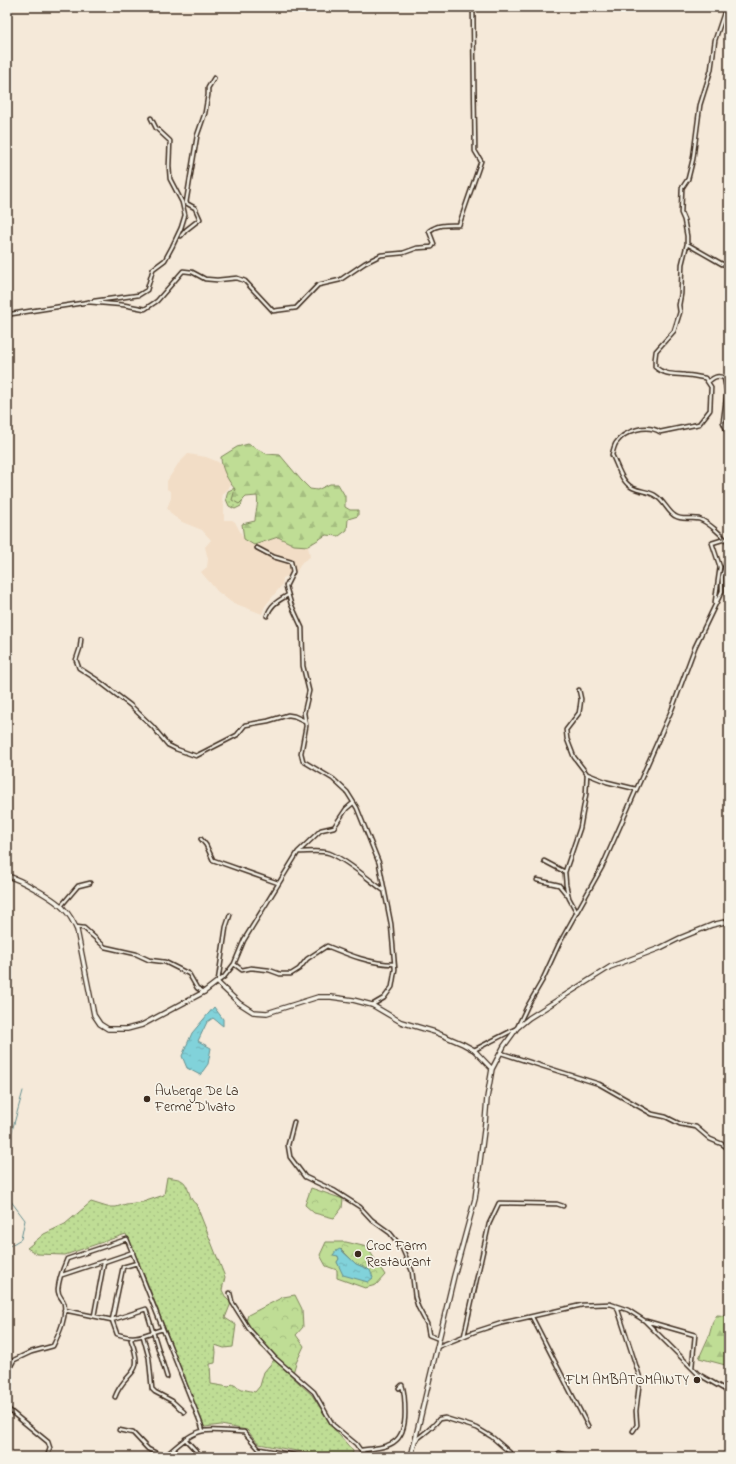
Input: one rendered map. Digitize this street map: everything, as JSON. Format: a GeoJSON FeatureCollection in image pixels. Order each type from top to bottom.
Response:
{"type":"FeatureCollection","features":[{"type":"Feature","properties":{"kind":"street"},"geometry":{"type":"LineString","coordinates":[[88,302],[124,305],[145,309],[157,301],[183,271],[192,272],[205,279],[217,280],[237,278],[245,280],[272,311],[296,308],[318,285],[340,280],[381,255],[403,253],[417,248],[432,247],[434,244],[429,231],[434,227],[442,225],[458,225],[481,162],[475,151],[474,7]]}},
{"type":"Feature","properties":{"kind":"street"},"geometry":{"type":"LineString","coordinates":[[410,1457],[475,1199],[492,1069],[517,1028],[542,981],[559,944],[602,867],[674,704],[695,647],[722,591],[722,577],[729,546],[726,538],[699,519],[683,519],[674,516],[657,496],[647,491],[633,488],[622,476],[612,455],[616,443],[622,437],[635,430],[655,428],[660,432],[699,424],[710,410],[711,387],[705,378],[660,371],[655,367],[654,359],[656,351],[674,331],[680,312],[679,305],[682,264],[687,244],[684,220],[680,213],[682,188],[688,179],[693,159],[700,105],[711,70],[716,40],[726,7]]}},
{"type":"Feature","properties":{"kind":"street"},"geometry":{"type":"LineString","coordinates":[[186,203],[197,136],[205,113],[208,88],[214,78]]}},
{"type":"Feature","properties":{"kind":"street"},"geometry":{"type":"LineString","coordinates":[[7,316],[11,314],[139,295],[147,290],[153,269],[165,260],[181,228],[185,215],[182,202],[170,180],[170,141],[156,128],[154,121],[151,118]]}},
{"type":"Feature","properties":{"kind":"street"},"geometry":{"type":"LineString","coordinates":[[180,236],[200,219],[195,208],[182,202]]}},
{"type":"Feature","properties":{"kind":"street"},"geometry":{"type":"LineString","coordinates":[[687,244],[722,264],[729,265]]}},
{"type":"Feature","properties":{"kind":"street"},"geometry":{"type":"LineString","coordinates":[[708,382],[715,376],[724,378],[727,392],[723,422],[729,436]]}},
{"type":"Feature","properties":{"kind":"street"},"geometry":{"type":"LineString","coordinates":[[713,608],[720,567],[712,543],[726,538]]}},
{"type":"Feature","properties":{"kind":"street"},"geometry":{"type":"LineString","coordinates":[[257,548],[274,557],[292,562],[293,572],[286,586],[288,595],[302,628],[303,666],[309,691],[304,713],[305,739],[301,753],[303,761],[333,778],[347,792],[354,803],[379,863],[391,924],[394,964],[392,987],[384,998],[372,1005]]}},
{"type":"Feature","properties":{"kind":"street"},"geometry":{"type":"LineString","coordinates":[[267,616],[274,603],[288,595]]}},
{"type":"Feature","properties":{"kind":"street"},"geometry":{"type":"LineString","coordinates":[[80,639],[80,648],[76,660],[79,668],[130,705],[153,727],[168,745],[186,753],[196,756],[237,735],[245,725],[268,721],[288,715],[305,721]]}},
{"type":"Feature","properties":{"kind":"street"},"geometry":{"type":"LineString","coordinates":[[579,690],[580,707],[578,713],[566,730],[566,739],[574,757],[587,774],[607,782],[636,789]]}},
{"type":"Feature","properties":{"kind":"street"},"geometry":{"type":"LineString","coordinates":[[569,898],[565,872],[580,828],[586,794],[587,774]]}},
{"type":"Feature","properties":{"kind":"street"},"geometry":{"type":"LineString","coordinates":[[7,876],[36,889],[61,906],[72,919],[76,927],[94,1015],[100,1024],[108,1029],[127,1029],[142,1025],[204,992],[218,982],[234,964],[244,940],[298,852],[321,830],[334,827],[346,809],[354,803]]}},
{"type":"Feature","properties":{"kind":"street"},"geometry":{"type":"LineString","coordinates":[[201,839],[206,845],[213,860],[278,883]]}},
{"type":"Feature","properties":{"kind":"street"},"geometry":{"type":"LineString","coordinates":[[298,852],[324,852],[330,854],[344,861],[384,891]]}},
{"type":"Feature","properties":{"kind":"street"},"geometry":{"type":"LineString","coordinates":[[544,861],[565,872]]}},
{"type":"Feature","properties":{"kind":"street"},"geometry":{"type":"LineString","coordinates":[[537,880],[559,885],[569,898],[576,912]]}},
{"type":"Feature","properties":{"kind":"street"},"geometry":{"type":"LineString","coordinates":[[61,906],[78,886],[90,883]]}},
{"type":"Feature","properties":{"kind":"street"},"geometry":{"type":"LineString","coordinates":[[218,982],[226,927],[230,915]]}},
{"type":"Feature","properties":{"kind":"street"},"geometry":{"type":"LineString","coordinates":[[474,1050],[517,1028],[547,1006],[610,967],[660,948],[712,925],[729,921]]}},
{"type":"Feature","properties":{"kind":"street"},"geometry":{"type":"LineString","coordinates":[[76,927],[84,928],[105,948],[136,954],[150,960],[165,962],[189,974],[197,988],[204,992]]}},
{"type":"Feature","properties":{"kind":"street"},"geometry":{"type":"LineString","coordinates":[[234,964],[242,970],[251,968],[269,970],[280,974],[291,974],[299,969],[307,959],[327,946],[347,954],[381,964],[394,964]]}},
{"type":"Feature","properties":{"kind":"street"},"geometry":{"type":"LineString","coordinates":[[218,982],[239,1003],[253,1012],[267,1013],[318,998],[331,997],[353,1000],[372,1005],[401,1022],[435,1032],[474,1050],[492,1069]]}},
{"type":"Feature","properties":{"kind":"street"},"geometry":{"type":"LineString","coordinates":[[501,1053],[599,1084],[652,1114],[666,1117],[680,1124],[696,1127],[710,1139],[729,1149]]}},
{"type":"Feature","properties":{"kind":"street"},"geometry":{"type":"LineString","coordinates":[[294,1122],[288,1145],[290,1157],[305,1177],[340,1194],[360,1207],[372,1220],[390,1234],[402,1248],[414,1277],[415,1296],[418,1307],[427,1324],[429,1335],[439,1339]]}},
{"type":"Feature","properties":{"kind":"street"},"geometry":{"type":"LineString","coordinates":[[464,1336],[489,1224],[499,1203],[557,1204],[563,1206]]}},
{"type":"Feature","properties":{"kind":"street"},"geometry":{"type":"LineString","coordinates":[[7,1373],[14,1360],[31,1352],[53,1346],[59,1334],[64,1310],[63,1301],[59,1296],[58,1289],[66,1258],[127,1238],[202,1424],[203,1431]]}},
{"type":"Feature","properties":{"kind":"street"},"geometry":{"type":"LineString","coordinates":[[62,1275],[133,1252]]}},
{"type":"Feature","properties":{"kind":"street"},"geometry":{"type":"LineString","coordinates":[[94,1316],[105,1261]]}},
{"type":"Feature","properties":{"kind":"street"},"geometry":{"type":"LineString","coordinates":[[138,1263],[123,1267],[112,1320],[117,1334],[132,1338],[163,1329]]}},
{"type":"Feature","properties":{"kind":"street"},"geometry":{"type":"LineString","coordinates":[[230,1294],[232,1302],[249,1329],[275,1358],[314,1392],[333,1425],[356,1444],[361,1451],[370,1457]]}},
{"type":"Feature","properties":{"kind":"street"},"geometry":{"type":"LineString","coordinates":[[437,1347],[502,1323],[582,1305],[610,1304],[628,1310],[645,1321],[698,1374],[729,1392]]}},
{"type":"Feature","properties":{"kind":"street"},"geometry":{"type":"LineString","coordinates":[[617,1306],[640,1378],[636,1410],[637,1425],[633,1431]]}},
{"type":"Feature","properties":{"kind":"street"},"geometry":{"type":"LineString","coordinates":[[64,1310],[112,1320],[146,1309],[167,1377]]}},
{"type":"Feature","properties":{"kind":"street"},"geometry":{"type":"LineString","coordinates":[[532,1317],[588,1426]]}},
{"type":"Feature","properties":{"kind":"street"},"geometry":{"type":"LineString","coordinates":[[645,1321],[695,1335],[692,1367]]}},
{"type":"Feature","properties":{"kind":"street"},"geometry":{"type":"LineString","coordinates":[[143,1336],[149,1358],[152,1389],[172,1401],[184,1412]]}},
{"type":"Feature","properties":{"kind":"street"},"geometry":{"type":"LineString","coordinates":[[115,1397],[121,1386],[137,1366],[136,1356],[131,1340],[132,1338]]}},
{"type":"Feature","properties":{"kind":"street"},"geometry":{"type":"LineString","coordinates":[[361,1451],[379,1448],[394,1442],[400,1437],[405,1421],[405,1410],[402,1385],[399,1388]]}},
{"type":"Feature","properties":{"kind":"street"},"geometry":{"type":"LineString","coordinates":[[7,1406],[9,1410],[48,1442],[50,1448],[47,1457]]}},
{"type":"Feature","properties":{"kind":"street"},"geometry":{"type":"LineString","coordinates":[[415,1441],[434,1426],[439,1419],[445,1418],[477,1428],[515,1457]]}},
{"type":"Feature","properties":{"kind":"street"},"geometry":{"type":"LineString","coordinates":[[119,1430],[133,1433],[148,1449],[164,1457],[185,1439],[203,1431],[244,1432],[259,1450],[305,1457]]}},
{"type":"Feature","properties":{"kind":"street"},"geometry":{"type":"LineString","coordinates":[[185,1439],[199,1454],[195,1457]]}},
{"type":"Feature","properties":{"kind":"street"},"geometry":{"type":"LineString","coordinates":[[557,1457],[558,1453],[573,1457]]}},
{"type":"Feature","properties":{"kind":"shaded area"},"geometry":{"type":"Polygon","coordinates":[[[188,454],[206,457],[221,464],[230,483],[229,488],[223,494],[222,500],[224,505],[224,520],[232,520],[235,522],[244,539],[254,545],[278,537],[294,545],[308,546],[310,557],[302,562],[297,571],[283,578],[282,585],[265,606],[262,614],[231,602],[217,591],[201,572],[207,567],[208,559],[205,547],[211,540],[202,530],[182,522],[172,515],[167,508],[171,498],[171,492],[167,489],[167,481],[178,464],[188,454]]]}},
{"type":"Feature","properties":{"kind":"green space"},"geometry":{"type":"Polygon","coordinates":[[[248,444],[267,454],[280,455],[310,489],[317,490],[330,484],[338,484],[345,496],[345,507],[350,510],[358,510],[358,516],[348,519],[347,530],[339,536],[326,535],[308,546],[294,545],[278,537],[254,545],[244,539],[242,524],[255,521],[258,502],[257,496],[246,497],[239,504],[232,500],[235,489],[225,474],[221,457],[237,447],[248,444]]]}},
{"type":"Feature","properties":{"kind":"green space"},"geometry":{"type":"Polygon","coordinates":[[[235,488],[243,500],[241,506],[235,509],[229,506],[226,499],[228,491],[235,488]]]}},
{"type":"Feature","properties":{"kind":"green space"},"geometry":{"type":"Polygon","coordinates":[[[167,1177],[179,1179],[184,1182],[193,1202],[196,1204],[225,1277],[222,1290],[226,1298],[231,1303],[225,1318],[236,1325],[233,1347],[224,1348],[215,1345],[215,1363],[210,1364],[211,1384],[229,1387],[232,1384],[242,1389],[255,1392],[260,1386],[264,1372],[274,1360],[312,1395],[334,1429],[353,1451],[352,1457],[329,1457],[259,1444],[247,1430],[221,1425],[205,1427],[202,1425],[186,1382],[185,1375],[182,1372],[147,1282],[126,1234],[65,1255],[37,1254],[27,1248],[44,1234],[65,1224],[91,1202],[107,1207],[116,1207],[143,1202],[164,1195],[167,1177]]]}},
{"type":"Feature","properties":{"kind":"green space"},"geometry":{"type":"Polygon","coordinates":[[[311,1188],[343,1199],[342,1208],[334,1218],[314,1213],[305,1205],[311,1188]]]}},
{"type":"Feature","properties":{"kind":"green space"},"geometry":{"type":"Polygon","coordinates":[[[326,1242],[346,1242],[367,1247],[385,1275],[376,1285],[365,1288],[337,1278],[337,1270],[326,1266],[320,1255],[326,1242]],[[341,1249],[337,1262],[340,1267],[370,1270],[356,1264],[341,1249]]]}},
{"type":"Feature","properties":{"kind":"green space"},"geometry":{"type":"Polygon","coordinates":[[[295,1295],[302,1309],[303,1327],[296,1335],[304,1346],[293,1373],[260,1346],[245,1324],[248,1315],[283,1297],[295,1295]]]}},
{"type":"Feature","properties":{"kind":"green space"},"geometry":{"type":"Polygon","coordinates":[[[717,1315],[729,1316],[729,1366],[699,1358],[709,1336],[713,1321],[717,1315]]]}},
{"type":"Feature","properties":{"kind":"water"},"geometry":{"type":"Polygon","coordinates":[[[214,1007],[223,1019],[223,1026],[213,1018],[207,1022],[198,1041],[211,1048],[208,1064],[200,1075],[187,1068],[182,1056],[192,1033],[214,1007]]]}},
{"type":"Feature","properties":{"kind":"water"},"geometry":{"type":"Polygon","coordinates":[[[340,1249],[356,1264],[370,1270],[373,1278],[368,1282],[343,1275],[337,1262],[339,1259],[338,1256],[333,1255],[340,1249]]]}},
{"type":"Feature","properties":{"kind":"waterway"},"geometry":{"type":"LineString","coordinates":[[7,1149],[23,1091]]}},
{"type":"Feature","properties":{"kind":"waterway"},"geometry":{"type":"LineString","coordinates":[[7,1192],[10,1200],[25,1220],[21,1239],[7,1247]]}},
{"type":"Feature","properties":{"kind":"place","name":"Auberge De La Ferme D'Ivato"},"geometry":{"type":"Point","coordinates":[147,1099]}},
{"type":"Feature","properties":{"kind":"place","name":"Croc Farm Restaurant"},"geometry":{"type":"Point","coordinates":[358,1254]}},
{"type":"Feature","properties":{"kind":"place","name":"FLM AMBATOMAINTY"},"geometry":{"type":"Point","coordinates":[697,1380]}}]}
